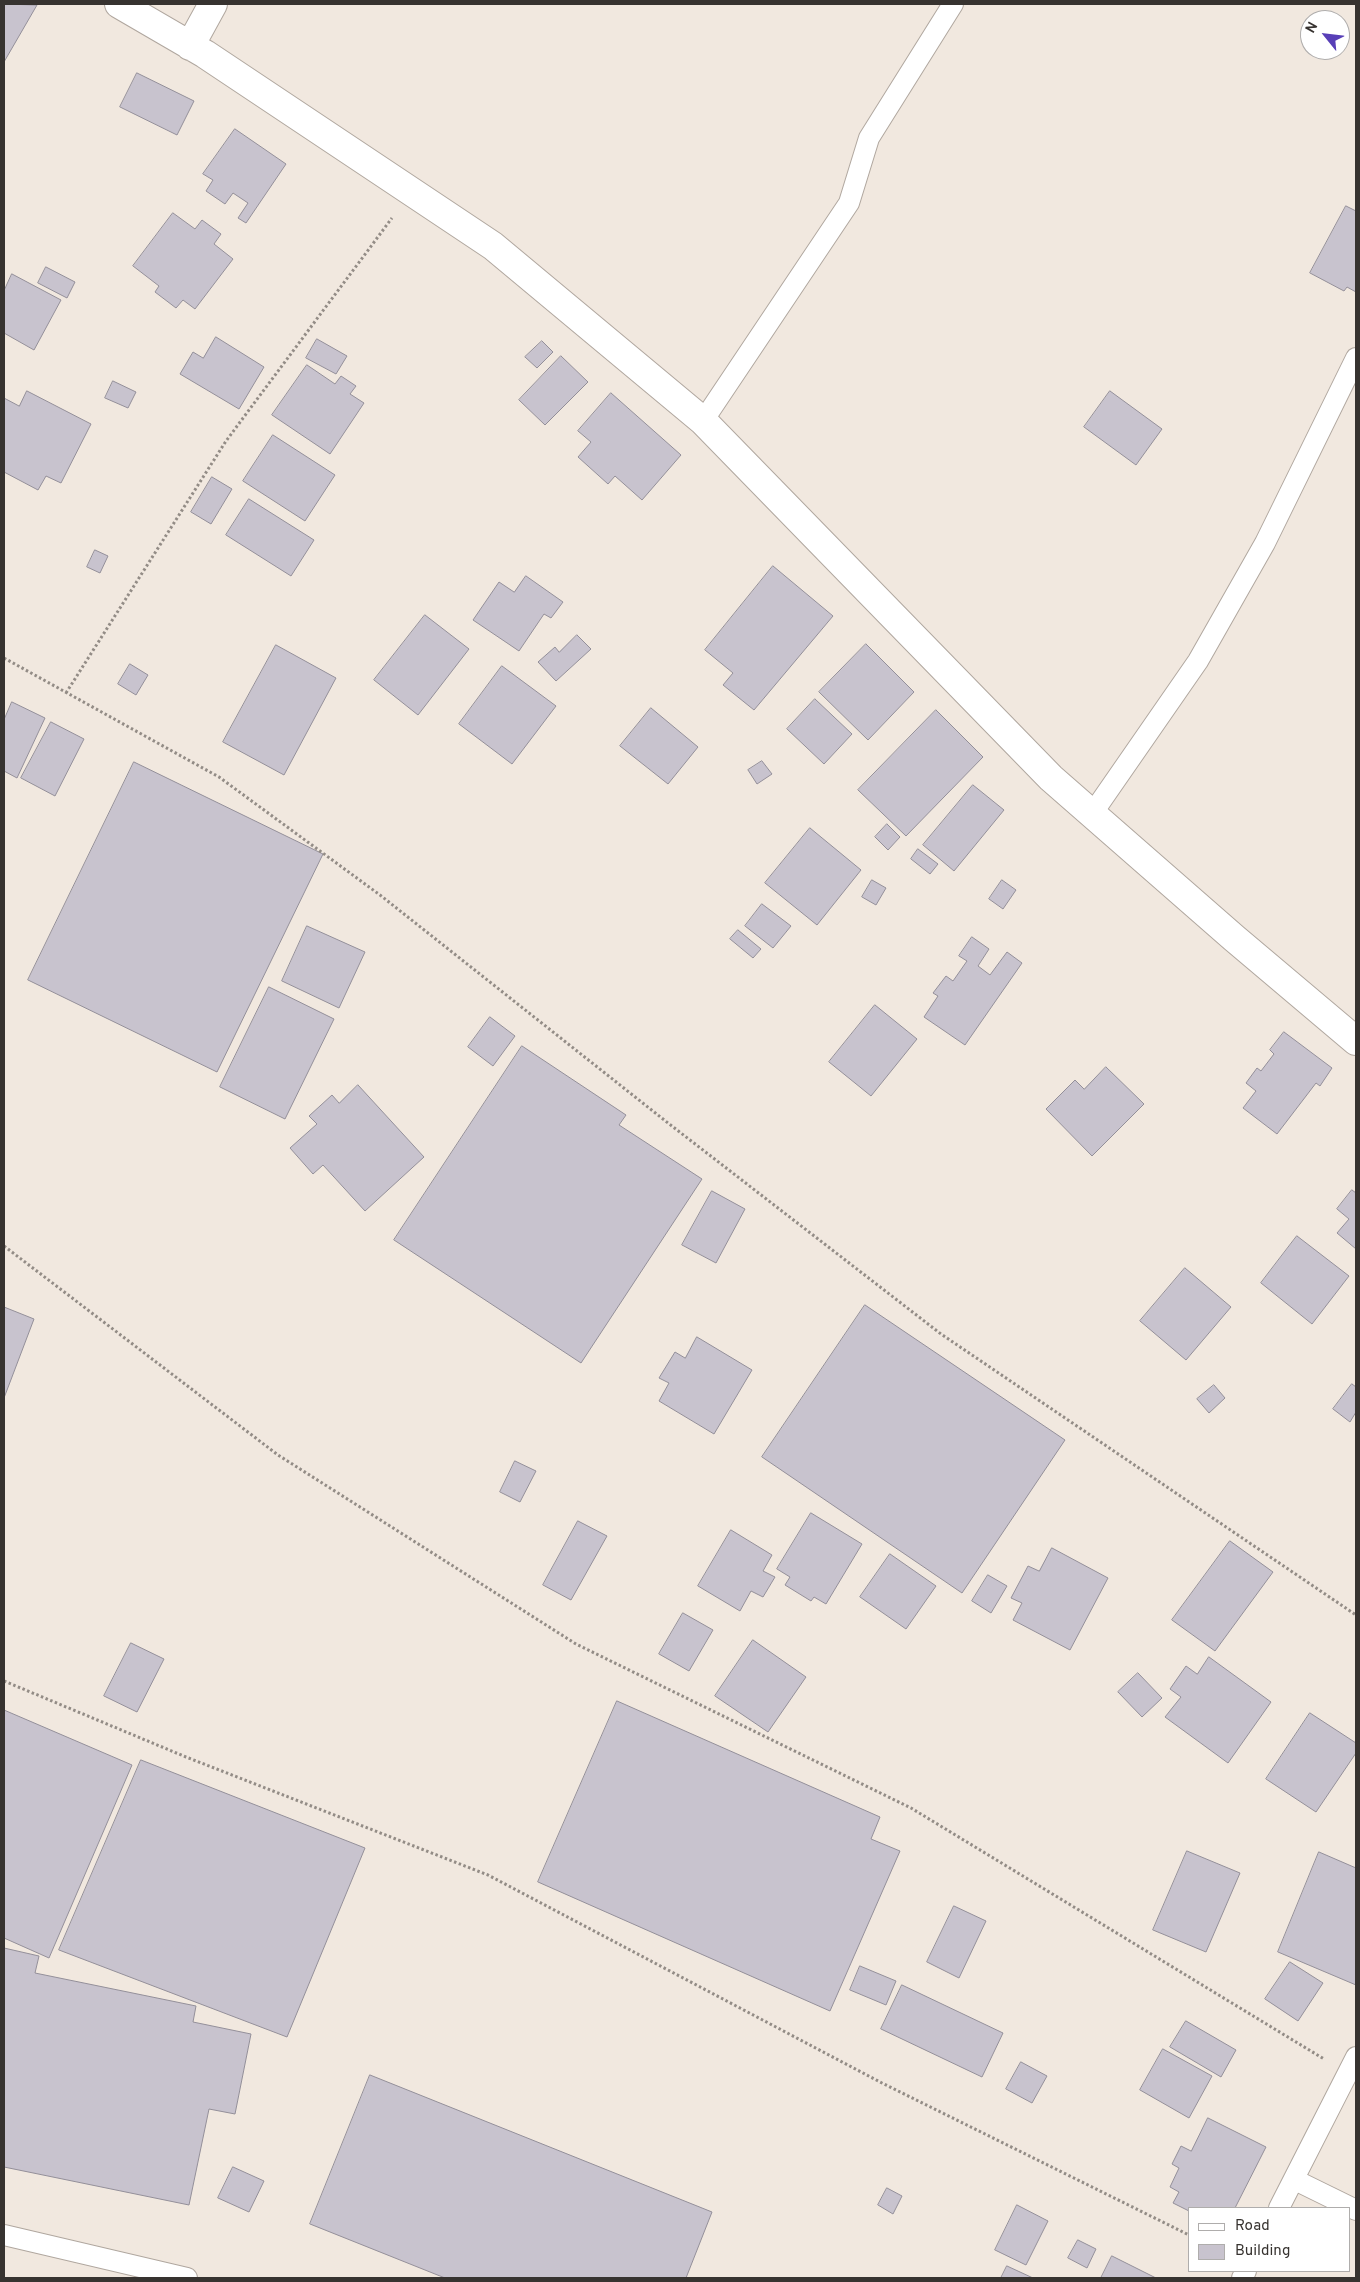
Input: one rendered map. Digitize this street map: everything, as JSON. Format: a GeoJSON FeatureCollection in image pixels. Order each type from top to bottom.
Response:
{"type":"FeatureCollection","features":[{"type":"Feature","properties":{"kind":"street"},"geometry":{"type":"LineString","coordinates":[[119,4],[205,54],[493,246],[703,421],[1051,778],[1234,938],[1356,1041]]}},
{"type":"Feature","properties":{"kind":"street"},"geometry":{"type":"LineString","coordinates":[[190,46],[213,4]]}},
{"type":"Feature","properties":{"kind":"lane"},"geometry":{"type":"LineString","coordinates":[[703,421],[849,203],[869,138],[953,4]]}},
{"type":"Feature","properties":{"kind":"lane"},"geometry":{"type":"LineString","coordinates":[[1092,814],[1198,661],[1265,543],[1356,358]]}},
{"type":"Feature","properties":{"kind":"lane"},"geometry":{"type":"LineString","coordinates":[[1280,2207],[1352,2066]]}},
{"type":"Feature","properties":{"kind":"lane"},"geometry":{"type":"LineString","coordinates":[[1295,2180],[1350,2207]]}},
{"type":"Feature","properties":{"kind":"lane"},"geometry":{"type":"LineString","coordinates":[[4,2235],[187,2278]]}},
{"type":"Feature","properties":{"kind":"path"},"geometry":{"type":"LineString","coordinates":[[66,692],[226,441],[412,192]]}},
{"type":"Feature","properties":{"kind":"path"},"geometry":{"type":"LineString","coordinates":[[4,658],[219,777],[380,895],[668,1124],[941,1334],[1356,1615]]}},
{"type":"Feature","properties":{"kind":"path"},"geometry":{"type":"LineString","coordinates":[[4,1246],[278,1454],[576,1644],[911,1808],[1352,2066]]}},
{"type":"Feature","properties":{"kind":"path"},"geometry":{"type":"LineString","coordinates":[[4,1681],[186,1757],[488,1875],[882,2083],[1188,2235]]}},
{"type":"Feature","properties":{"kind":"building"},"geometry":{"type":"Polygon","coordinates":[[[4,4],[37,5],[4,62],[4,4]]]}},
{"type":"Feature","properties":{"kind":"building"},"geometry":{"type":"Polygon","coordinates":[[[137,73],[194,101],[177,135],[120,107],[137,73]]]}},
{"type":"Feature","properties":{"kind":"building"},"geometry":{"type":"Polygon","coordinates":[[[235,129],[286,164],[246,223],[238,218],[248,203],[233,193],[225,204],[206,191],[213,180],[203,174],[235,129]]]}},
{"type":"Feature","properties":{"kind":"building"},"geometry":{"type":"Polygon","coordinates":[[[1346,206],[1356,211],[1356,292],[1347,287],[1344,291],[1310,273],[1346,206]]]}},
{"type":"Feature","properties":{"kind":"building"},"geometry":{"type":"Polygon","coordinates":[[[173,213],[195,229],[202,220],[221,234],[214,244],[233,259],[195,309],[183,300],[176,308],[155,292],[159,286],[133,266],[173,213]]]}},
{"type":"Feature","properties":{"kind":"building"},"geometry":{"type":"Polygon","coordinates":[[[46,267],[75,282],[67,298],[38,283],[46,267]]]}},
{"type":"Feature","properties":{"kind":"building"},"geometry":{"type":"Polygon","coordinates":[[[12,274],[61,300],[34,350],[4,333],[4,291],[12,274]]]}},
{"type":"Feature","properties":{"kind":"building"},"geometry":{"type":"Polygon","coordinates":[[[216,337],[264,367],[239,409],[180,374],[193,352],[203,358],[216,337]]]}},
{"type":"Feature","properties":{"kind":"building"},"geometry":{"type":"Polygon","coordinates":[[[317,339],[347,356],[336,374],[306,358],[317,339]]]}},
{"type":"Feature","properties":{"kind":"building"},"geometry":{"type":"Polygon","coordinates":[[[542,341],[553,352],[537,368],[525,357],[542,341]]]}},
{"type":"Feature","properties":{"kind":"building"},"geometry":{"type":"Polygon","coordinates":[[[561,356],[588,382],[545,425],[519,400],[561,356]]]}},
{"type":"Feature","properties":{"kind":"building"},"geometry":{"type":"Polygon","coordinates":[[[307,365],[335,384],[341,376],[356,386],[350,394],[364,403],[330,454],[272,415],[307,365]]]}},
{"type":"Feature","properties":{"kind":"building"},"geometry":{"type":"Polygon","coordinates":[[[113,381],[136,392],[128,408],[105,398],[113,381]]]}},
{"type":"Feature","properties":{"kind":"building"},"geometry":{"type":"Polygon","coordinates":[[[27,391],[91,424],[61,483],[46,476],[38,490],[4,472],[4,398],[19,406],[27,391]]]}},
{"type":"Feature","properties":{"kind":"building"},"geometry":{"type":"Polygon","coordinates":[[[1110,391],[1162,429],[1136,465],[1084,427],[1110,391]]]}},
{"type":"Feature","properties":{"kind":"building"},"geometry":{"type":"Polygon","coordinates":[[[611,393],[681,455],[642,500],[615,476],[608,484],[578,457],[591,442],[578,431],[611,393]]]}},
{"type":"Feature","properties":{"kind":"building"},"geometry":{"type":"Polygon","coordinates":[[[273,435],[335,475],[305,521],[243,481],[273,435]]]}},
{"type":"Feature","properties":{"kind":"building"},"geometry":{"type":"Polygon","coordinates":[[[212,477],[232,489],[211,524],[191,512],[212,477]]]}},
{"type":"Feature","properties":{"kind":"building"},"geometry":{"type":"Polygon","coordinates":[[[249,499],[314,540],[291,576],[226,535],[249,499]]]}},
{"type":"Feature","properties":{"kind":"building"},"geometry":{"type":"Polygon","coordinates":[[[95,550],[108,556],[100,573],[87,567],[95,550]]]}},
{"type":"Feature","properties":{"kind":"building"},"geometry":{"type":"Polygon","coordinates":[[[773,566],[833,616],[754,710],[723,685],[733,673],[705,650],[773,566]]]}},
{"type":"Feature","properties":{"kind":"building"},"geometry":{"type":"Polygon","coordinates":[[[526,576],[563,602],[551,618],[544,614],[519,651],[473,620],[499,582],[514,592],[526,576]]]}},
{"type":"Feature","properties":{"kind":"building"},"geometry":{"type":"Polygon","coordinates":[[[425,615],[469,649],[418,715],[374,680],[425,615]]]}},
{"type":"Feature","properties":{"kind":"building"},"geometry":{"type":"Polygon","coordinates":[[[577,635],[591,649],[556,681],[538,662],[555,647],[559,652],[577,635]]]}},
{"type":"Feature","properties":{"kind":"building"},"geometry":{"type":"Polygon","coordinates":[[[866,644],[914,692],[868,740],[819,692],[866,644]]]}},
{"type":"Feature","properties":{"kind":"building"},"geometry":{"type":"Polygon","coordinates":[[[276,645],[336,678],[284,775],[223,742],[276,645]]]}},
{"type":"Feature","properties":{"kind":"building"},"geometry":{"type":"Polygon","coordinates":[[[130,664],[148,675],[136,695],[118,684],[130,664]]]}},
{"type":"Feature","properties":{"kind":"building"},"geometry":{"type":"Polygon","coordinates":[[[502,666],[556,706],[512,764],[459,724],[502,666]]]}},
{"type":"Feature","properties":{"kind":"building"},"geometry":{"type":"Polygon","coordinates":[[[815,699],[852,734],[824,764],[787,729],[815,699]]]}},
{"type":"Feature","properties":{"kind":"building"},"geometry":{"type":"Polygon","coordinates":[[[12,702],[45,718],[17,778],[4,771],[4,720],[12,702]]]}},
{"type":"Feature","properties":{"kind":"building"},"geometry":{"type":"Polygon","coordinates":[[[651,708],[698,747],[668,784],[620,746],[651,708]]]}},
{"type":"Feature","properties":{"kind":"building"},"geometry":{"type":"Polygon","coordinates":[[[936,710],[983,757],[906,836],[858,790],[936,710]]]}},
{"type":"Feature","properties":{"kind":"building"},"geometry":{"type":"Polygon","coordinates":[[[51,722],[84,739],[55,796],[21,778],[51,722]]]}},
{"type":"Feature","properties":{"kind":"building"},"geometry":{"type":"Polygon","coordinates":[[[762,761],[772,774],[757,784],[748,770],[762,761]]]}},
{"type":"Feature","properties":{"kind":"building"},"geometry":{"type":"Polygon","coordinates":[[[134,762],[323,854],[217,1072],[28,980],[134,762]]]}},
{"type":"Feature","properties":{"kind":"building"},"geometry":{"type":"Polygon","coordinates":[[[973,785],[1004,810],[954,871],[923,845],[973,785]]]}},
{"type":"Feature","properties":{"kind":"building"},"geometry":{"type":"Polygon","coordinates":[[[887,824],[900,837],[888,850],[875,837],[887,824]]]}},
{"type":"Feature","properties":{"kind":"building"},"geometry":{"type":"Polygon","coordinates":[[[810,828],[861,870],[817,925],[765,883],[810,828]]]}},
{"type":"Feature","properties":{"kind":"building"},"geometry":{"type":"Polygon","coordinates":[[[918,849],[938,864],[930,874],[911,859],[918,849]]]}},
{"type":"Feature","properties":{"kind":"building"},"geometry":{"type":"Polygon","coordinates":[[[872,880],[886,888],[876,905],[862,897],[872,880]]]}},
{"type":"Feature","properties":{"kind":"building"},"geometry":{"type":"Polygon","coordinates":[[[1002,880],[1016,890],[1003,909],[989,899],[1002,880]]]}},
{"type":"Feature","properties":{"kind":"building"},"geometry":{"type":"Polygon","coordinates":[[[762,904],[791,926],[773,948],[745,926],[762,904]]]}},
{"type":"Feature","properties":{"kind":"building"},"geometry":{"type":"Polygon","coordinates":[[[307,926],[365,952],[339,1008],[282,981],[307,926]]]}},
{"type":"Feature","properties":{"kind":"building"},"geometry":{"type":"Polygon","coordinates":[[[738,930],[761,949],[753,958],[730,939],[738,930]]]}},
{"type":"Feature","properties":{"kind":"building"},"geometry":{"type":"Polygon","coordinates":[[[972,937],[989,949],[978,966],[990,975],[1007,952],[1022,963],[965,1045],[924,1017],[938,996],[933,993],[946,976],[953,981],[967,961],[959,956],[972,937]]]}},
{"type":"Feature","properties":{"kind":"building"},"geometry":{"type":"Polygon","coordinates":[[[269,987],[334,1019],[285,1119],[220,1087],[269,987]]]}},
{"type":"Feature","properties":{"kind":"building"},"geometry":{"type":"Polygon","coordinates":[[[875,1005],[917,1039],[871,1096],[829,1062],[875,1005]]]}},
{"type":"Feature","properties":{"kind":"building"},"geometry":{"type":"Polygon","coordinates":[[[490,1017],[515,1036],[493,1066],[468,1047],[490,1017]]]}},
{"type":"Feature","properties":{"kind":"building"},"geometry":{"type":"Polygon","coordinates":[[[1284,1032],[1332,1068],[1320,1086],[1316,1083],[1277,1134],[1243,1108],[1256,1091],[1246,1083],[1257,1068],[1261,1071],[1274,1054],[1270,1050],[1284,1032]]]}},
{"type":"Feature","properties":{"kind":"building"},"geometry":{"type":"Polygon","coordinates":[[[522,1046],[626,1115],[619,1125],[702,1179],[581,1363],[394,1240],[522,1046]]]}},
{"type":"Feature","properties":{"kind":"building"},"geometry":{"type":"Polygon","coordinates":[[[1106,1067],[1144,1104],[1092,1156],[1046,1109],[1075,1080],[1084,1089],[1106,1067]]]}},
{"type":"Feature","properties":{"kind":"building"},"geometry":{"type":"Polygon","coordinates":[[[358,1085],[424,1157],[365,1211],[323,1165],[313,1174],[290,1148],[317,1124],[309,1116],[332,1095],[339,1103],[358,1085]]]}},
{"type":"Feature","properties":{"kind":"building"},"geometry":{"type":"Polygon","coordinates":[[[1352,1190],[1356,1193],[1356,1249],[1337,1233],[1349,1219],[1337,1209],[1352,1190]]]}},
{"type":"Feature","properties":{"kind":"building"},"geometry":{"type":"Polygon","coordinates":[[[712,1191],[745,1209],[716,1263],[682,1245],[712,1191]]]}},
{"type":"Feature","properties":{"kind":"building"},"geometry":{"type":"Polygon","coordinates":[[[1297,1236],[1349,1276],[1312,1324],[1261,1283],[1297,1236]]]}},
{"type":"Feature","properties":{"kind":"building"},"geometry":{"type":"Polygon","coordinates":[[[1185,1268],[1231,1307],[1186,1360],[1140,1321],[1185,1268]]]}},
{"type":"Feature","properties":{"kind":"building"},"geometry":{"type":"Polygon","coordinates":[[[865,1305],[1065,1440],[962,1593],[762,1457],[865,1305]]]}},
{"type":"Feature","properties":{"kind":"building"},"geometry":{"type":"Polygon","coordinates":[[[4,1307],[34,1319],[4,1398],[4,1307]]]}},
{"type":"Feature","properties":{"kind":"building"},"geometry":{"type":"Polygon","coordinates":[[[697,1337],[752,1370],[714,1434],[659,1401],[669,1383],[659,1378],[675,1352],[685,1358],[697,1337]]]}},
{"type":"Feature","properties":{"kind":"building"},"geometry":{"type":"Polygon","coordinates":[[[1352,1384],[1356,1387],[1356,1412],[1350,1422],[1333,1409],[1352,1384]]]}},
{"type":"Feature","properties":{"kind":"building"},"geometry":{"type":"Polygon","coordinates":[[[1214,1385],[1225,1398],[1209,1413],[1197,1399],[1214,1385]]]}},
{"type":"Feature","properties":{"kind":"building"},"geometry":{"type":"Polygon","coordinates":[[[515,1461],[536,1471],[520,1502],[500,1492],[515,1461]]]}},
{"type":"Feature","properties":{"kind":"building"},"geometry":{"type":"Polygon","coordinates":[[[811,1513],[862,1544],[826,1604],[814,1597],[811,1601],[785,1585],[790,1577],[777,1569],[811,1513]]]}},
{"type":"Feature","properties":{"kind":"building"},"geometry":{"type":"Polygon","coordinates":[[[578,1521],[607,1536],[571,1600],[543,1585],[578,1521]]]}},
{"type":"Feature","properties":{"kind":"building"},"geometry":{"type":"Polygon","coordinates":[[[731,1530],[772,1555],[763,1571],[775,1577],[763,1597],[751,1591],[740,1611],[698,1586],[731,1530]]]}},
{"type":"Feature","properties":{"kind":"building"},"geometry":{"type":"Polygon","coordinates":[[[1230,1541],[1273,1572],[1215,1651],[1172,1620],[1230,1541]]]}},
{"type":"Feature","properties":{"kind":"building"},"geometry":{"type":"Polygon","coordinates":[[[1052,1548],[1108,1578],[1070,1650],[1013,1620],[1022,1603],[1011,1598],[1028,1566],[1039,1571],[1052,1548]]]}},
{"type":"Feature","properties":{"kind":"building"},"geometry":{"type":"Polygon","coordinates":[[[890,1554],[936,1586],[906,1629],[860,1597],[890,1554]]]}},
{"type":"Feature","properties":{"kind":"building"},"geometry":{"type":"Polygon","coordinates":[[[988,1575],[1007,1586],[991,1613],[972,1601],[988,1575]]]}},
{"type":"Feature","properties":{"kind":"building"},"geometry":{"type":"Polygon","coordinates":[[[683,1613],[713,1630],[689,1671],[659,1654],[683,1613]]]}},
{"type":"Feature","properties":{"kind":"building"},"geometry":{"type":"Polygon","coordinates":[[[753,1640],[806,1677],[768,1732],[715,1696],[753,1640]]]}},
{"type":"Feature","properties":{"kind":"building"},"geometry":{"type":"Polygon","coordinates":[[[131,1643],[164,1659],[137,1712],[104,1696],[131,1643]]]}},
{"type":"Feature","properties":{"kind":"building"},"geometry":{"type":"Polygon","coordinates":[[[1209,1657],[1271,1702],[1228,1763],[1165,1717],[1181,1697],[1170,1689],[1186,1666],[1197,1674],[1209,1657]]]}},
{"type":"Feature","properties":{"kind":"building"},"geometry":{"type":"Polygon","coordinates":[[[1138,1673],[1162,1698],[1142,1717],[1118,1692],[1138,1673]]]}},
{"type":"Feature","properties":{"kind":"building"},"geometry":{"type":"Polygon","coordinates":[[[617,1701],[880,1817],[871,1839],[900,1851],[830,2011],[538,1882],[617,1701]]]}},
{"type":"Feature","properties":{"kind":"building"},"geometry":{"type":"Polygon","coordinates":[[[4,1710],[132,1765],[49,1958],[4,1938],[4,1710]]]}},
{"type":"Feature","properties":{"kind":"building"},"geometry":{"type":"Polygon","coordinates":[[[1310,1713],[1356,1743],[1356,1753],[1316,1812],[1266,1779],[1310,1713]]]}},
{"type":"Feature","properties":{"kind":"building"},"geometry":{"type":"Polygon","coordinates":[[[141,1760],[365,1848],[287,2037],[59,1950],[141,1760]]]}},
{"type":"Feature","properties":{"kind":"building"},"geometry":{"type":"Polygon","coordinates":[[[1187,1851],[1240,1873],[1206,1952],[1153,1930],[1187,1851]]]}},
{"type":"Feature","properties":{"kind":"building"},"geometry":{"type":"Polygon","coordinates":[[[1319,1852],[1356,1868],[1356,1985],[1278,1952],[1319,1852]]]}},
{"type":"Feature","properties":{"kind":"building"},"geometry":{"type":"Polygon","coordinates":[[[954,1906],[986,1921],[959,1978],[927,1962],[954,1906]]]}},
{"type":"Feature","properties":{"kind":"building"},"geometry":{"type":"Polygon","coordinates":[[[4,1948],[39,1956],[35,1973],[196,2006],[193,2022],[251,2034],[235,2114],[209,2109],[189,2205],[4,2167],[4,1948]]]}},
{"type":"Feature","properties":{"kind":"building"},"geometry":{"type":"Polygon","coordinates":[[[1290,1962],[1323,1983],[1298,2021],[1265,1999],[1290,1962]]]}},
{"type":"Feature","properties":{"kind":"building"},"geometry":{"type":"Polygon","coordinates":[[[860,1966],[896,1981],[886,2005],[850,1990],[860,1966]]]}},
{"type":"Feature","properties":{"kind":"building"},"geometry":{"type":"Polygon","coordinates":[[[902,1985],[1003,2033],[982,2077],[881,2029],[902,1985]]]}},
{"type":"Feature","properties":{"kind":"building"},"geometry":{"type":"Polygon","coordinates":[[[1186,2021],[1236,2050],[1221,2077],[1170,2047],[1186,2021]]]}},
{"type":"Feature","properties":{"kind":"building"},"geometry":{"type":"Polygon","coordinates":[[[1163,2049],[1212,2076],[1189,2118],[1140,2090],[1163,2049]]]}},
{"type":"Feature","properties":{"kind":"building"},"geometry":{"type":"Polygon","coordinates":[[[1021,2062],[1047,2076],[1032,2103],[1006,2089],[1021,2062]]]}},
{"type":"Feature","properties":{"kind":"building"},"geometry":{"type":"Polygon","coordinates":[[[370,2075],[712,2212],[686,2278],[445,2278],[310,2224],[370,2075]]]}},
{"type":"Feature","properties":{"kind":"building"},"geometry":{"type":"Polygon","coordinates":[[[1208,2118],[1266,2147],[1236,2207],[1188,2207],[1188,2210],[1173,2203],[1179,2192],[1170,2187],[1179,2168],[1172,2164],[1181,2146],[1191,2151],[1208,2118]]]}},
{"type":"Feature","properties":{"kind":"building"},"geometry":{"type":"Polygon","coordinates":[[[233,2167],[264,2181],[249,2212],[218,2198],[233,2167]]]}},
{"type":"Feature","properties":{"kind":"building"},"geometry":{"type":"Polygon","coordinates":[[[887,2188],[902,2196],[893,2214],[878,2205],[887,2188]]]}},
{"type":"Feature","properties":{"kind":"building"},"geometry":{"type":"Polygon","coordinates":[[[1017,2205],[1048,2221],[1026,2265],[995,2250],[1017,2205]]]}},
{"type":"Feature","properties":{"kind":"building"},"geometry":{"type":"Polygon","coordinates":[[[1078,2240],[1096,2249],[1087,2268],[1068,2258],[1078,2240]]]}},
{"type":"Feature","properties":{"kind":"building"},"geometry":{"type":"Polygon","coordinates":[[[1112,2256],[1156,2278],[1101,2278],[1112,2256]]]}},
{"type":"Feature","properties":{"kind":"building"},"geometry":{"type":"Polygon","coordinates":[[[1007,2266],[1033,2278],[1001,2278],[1007,2266]]]}}]}
